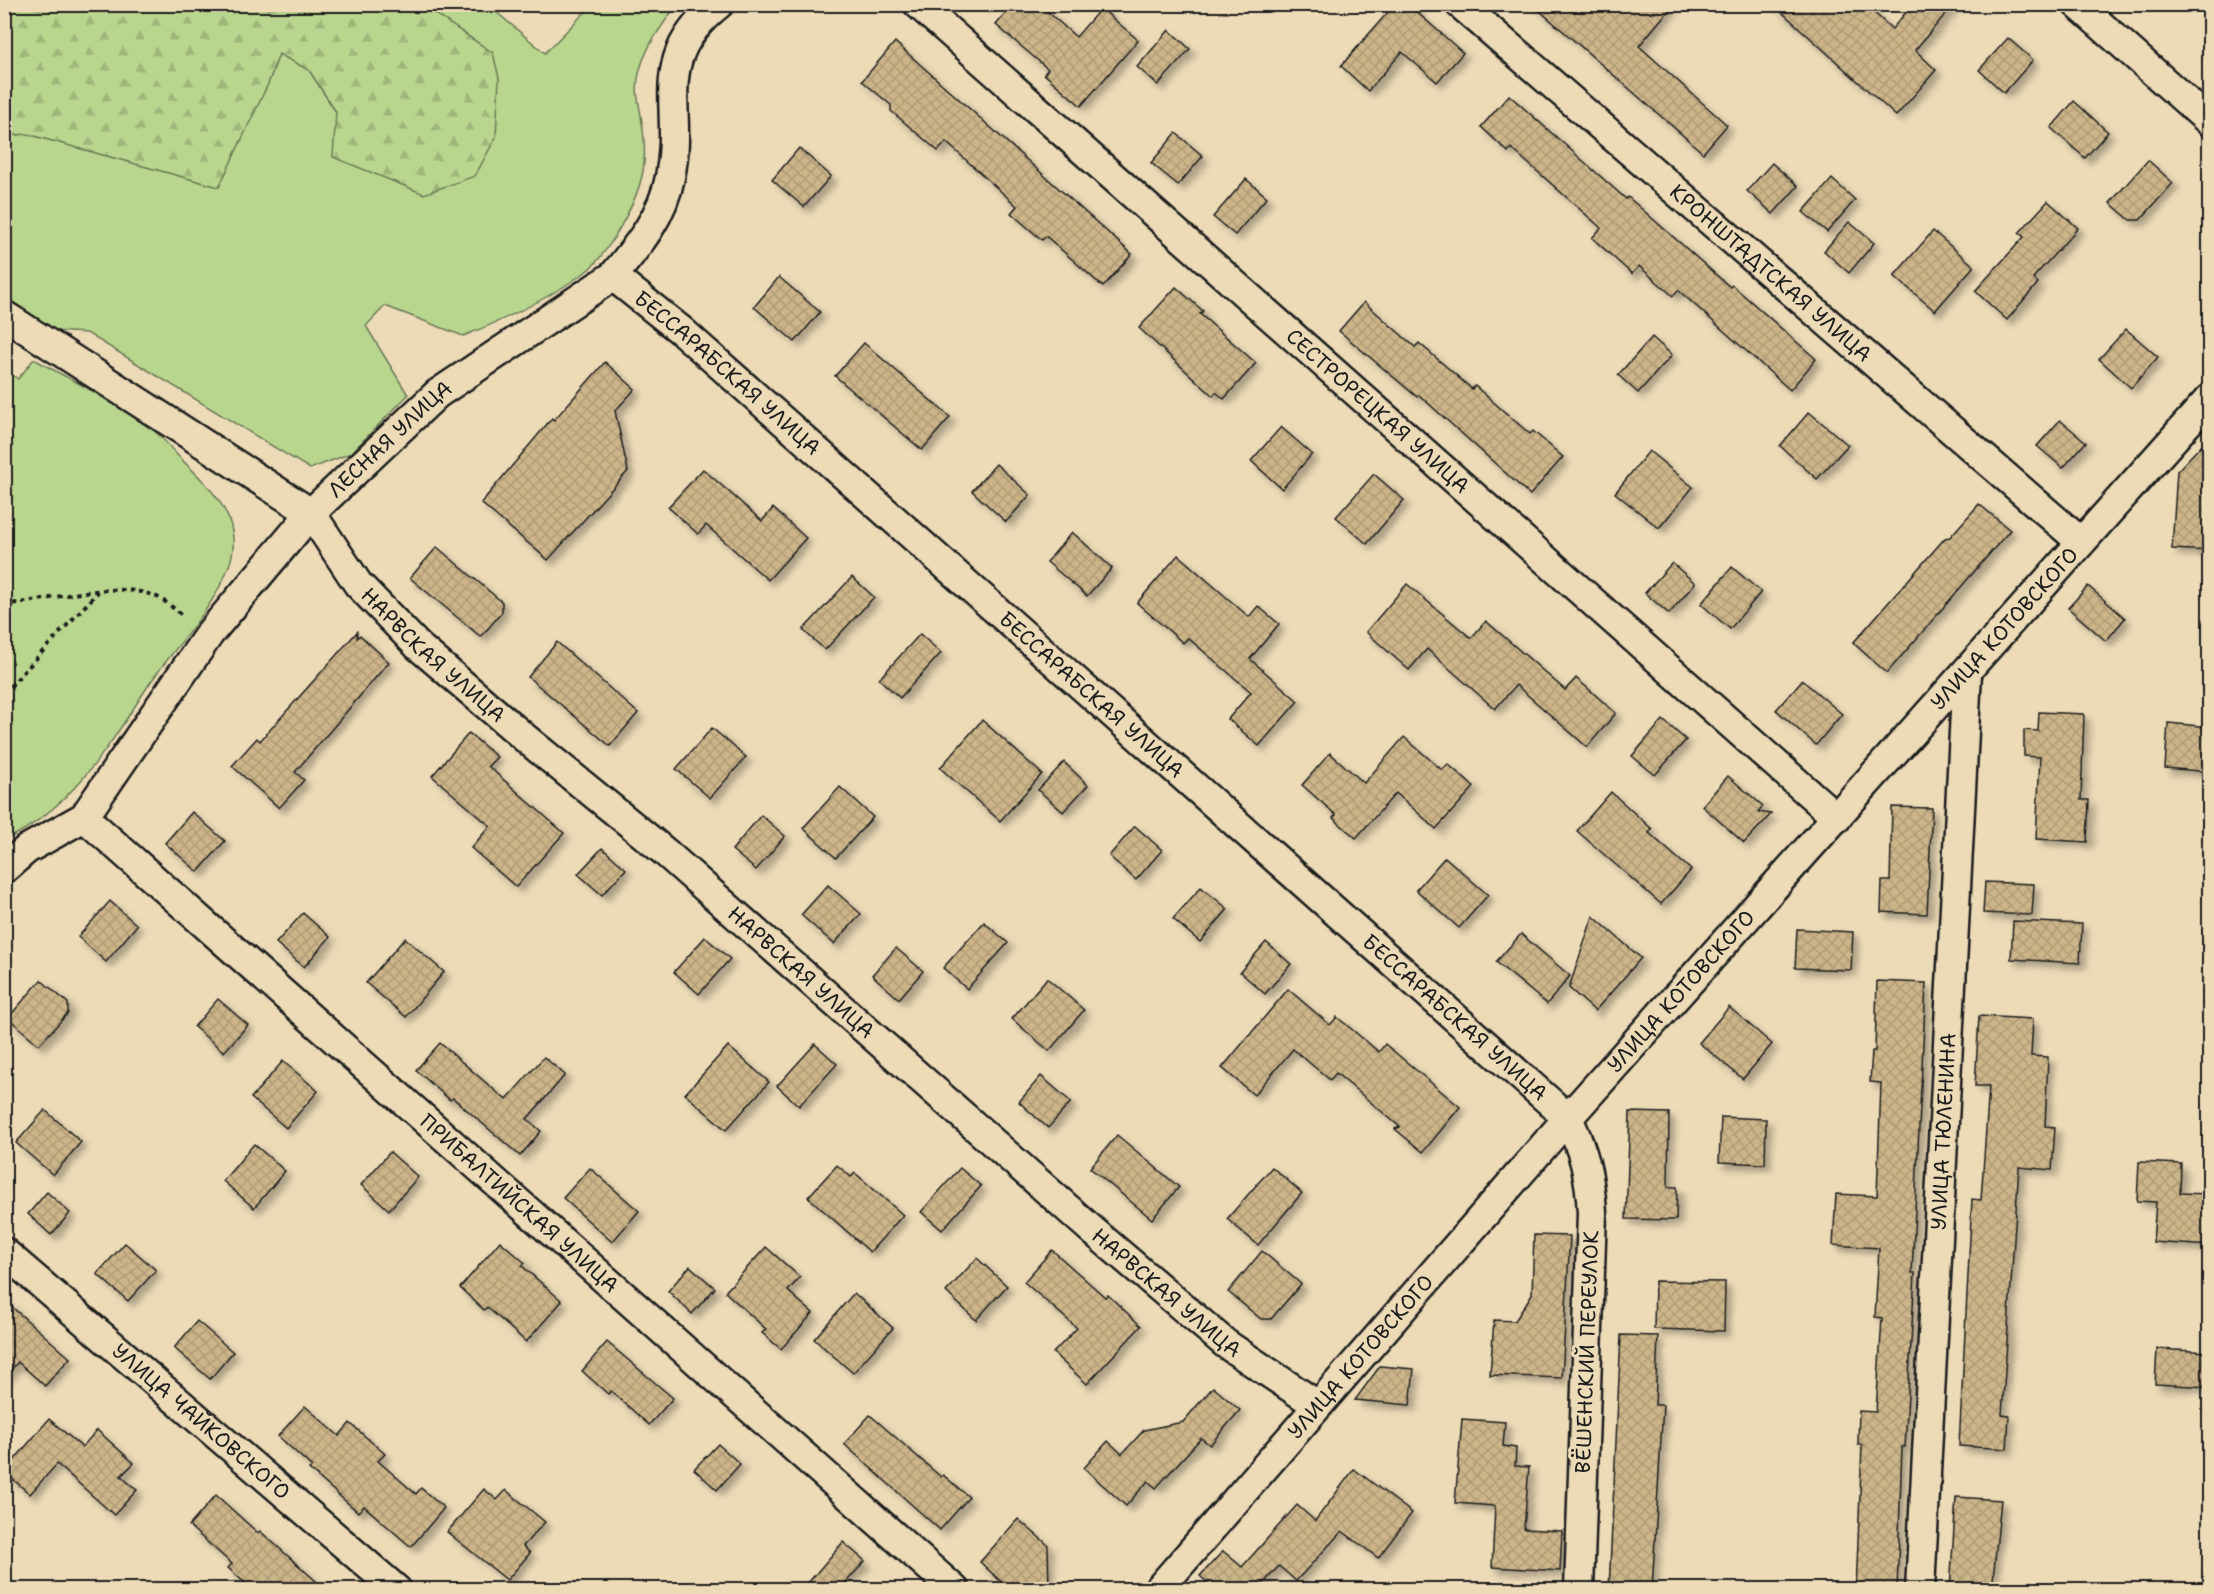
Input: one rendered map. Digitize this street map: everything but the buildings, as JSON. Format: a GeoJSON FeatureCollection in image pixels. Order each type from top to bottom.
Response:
{"type":"FeatureCollection","features":[{"type":"Feature","properties":{"kind":"street","name":"ЛЕСНАЯ УЛИЦА"},"geometry":{"type":"LineString","coordinates":[[4,869],[27,849],[84,818],[210,633],[311,513],[437,394],[613,276],[650,229],[670,180],[674,154],[672,88],[675,62],[689,36],[719,4]]}},
{"type":"Feature","properties":{"kind":"street","name":"СЕСТРОРЕЦКАЯ УЛИЦА"},"geometry":{"type":"LineString","coordinates":[[918,4],[1837,818]]}},
{"type":"Feature","properties":{"kind":"street","name":"КРОНШТАДТСКАЯ УЛИЦА"},"geometry":{"type":"LineString","coordinates":[[1460,4],[2080,542]]}},
{"type":"Feature","properties":{"kind":"street"},"geometry":{"type":"LineString","coordinates":[[2077,4],[2210,122]]}},
{"type":"Feature","properties":{"kind":"street","name":"БЕССАРАБСКАЯ УЛИЦА"},"geometry":{"type":"LineString","coordinates":[[613,276],[683,332],[1568,1118]]}},
{"type":"Feature","properties":{"kind":"street"},"geometry":{"type":"LineString","coordinates":[[4,315],[311,513]]}},
{"type":"Feature","properties":{"kind":"street","name":"УЛИЦА КОТОВСКОГО"},"geometry":{"type":"LineString","coordinates":[[1158,1590],[1568,1118],[2210,398]]}},
{"type":"Feature","properties":{"kind":"street","name":"НАРВСКАЯ УЛИЦА"},"geometry":{"type":"LineString","coordinates":[[311,513],[358,584],[418,646],[525,738],[665,852],[1092,1230],[1209,1329],[1317,1405]]}},
{"type":"Feature","properties":{"kind":"street","name":"УЛИЦА ТЮЛЕНИНА"},"geometry":{"type":"LineString","coordinates":[[1920,1590],[1967,673]]}},
{"type":"Feature","properties":{"kind":"street","name":"ПРИБАЛТИЙСКАЯ УЛИЦА"},"geometry":{"type":"LineString","coordinates":[[84,818],[955,1590]]}},
{"type":"Feature","properties":{"kind":"street","name":"ВЁШЕНСКИЙ ПЕРЕУЛОК"},"geometry":{"type":"LineString","coordinates":[[1568,1118],[1585,1154],[1591,1181],[1592,1213],[1579,1590]]}},
{"type":"Feature","properties":{"kind":"street","name":"УЛИЦА ЧАЙКОВСКОГО"},"geometry":{"type":"LineString","coordinates":[[4,1252],[397,1590]]}},
{"type":"Feature","properties":{"kind":"path"},"geometry":{"type":"LineString","coordinates":[[4,604],[34,603],[99,591],[138,590],[160,598],[175,611],[210,633]]}},
{"type":"Feature","properties":{"kind":"path"},"geometry":{"type":"LineString","coordinates":[[4,693],[99,591]]}},
{"type":"Feature","properties":{"kind":"green space"},"geometry":{"type":"Polygon","coordinates":[[[5,4],[422,5],[493,53],[499,78],[496,137],[475,176],[424,194],[333,157],[336,112],[309,70],[279,54],[268,84],[219,187],[27,134],[5,136],[5,4]]]}},
{"type":"Feature","properties":{"kind":"green space"},"geometry":{"type":"Polygon","coordinates":[[[422,5],[488,5],[545,53],[592,5],[677,5],[648,49],[639,73],[637,86],[644,144],[643,171],[628,212],[603,254],[584,273],[556,292],[510,316],[463,336],[385,306],[366,326],[408,395],[351,453],[310,469],[87,333],[52,331],[5,299],[4,136],[27,134],[113,157],[268,84],[279,54],[309,70],[336,112],[493,53],[422,5]]]}},
{"type":"Feature","properties":{"kind":"green space"},"geometry":{"type":"Polygon","coordinates":[[[34,359],[121,408],[161,437],[203,481],[222,506],[233,534],[233,549],[229,566],[213,599],[148,686],[87,774],[50,811],[5,840],[5,370],[18,379],[34,359]]]}}]}
